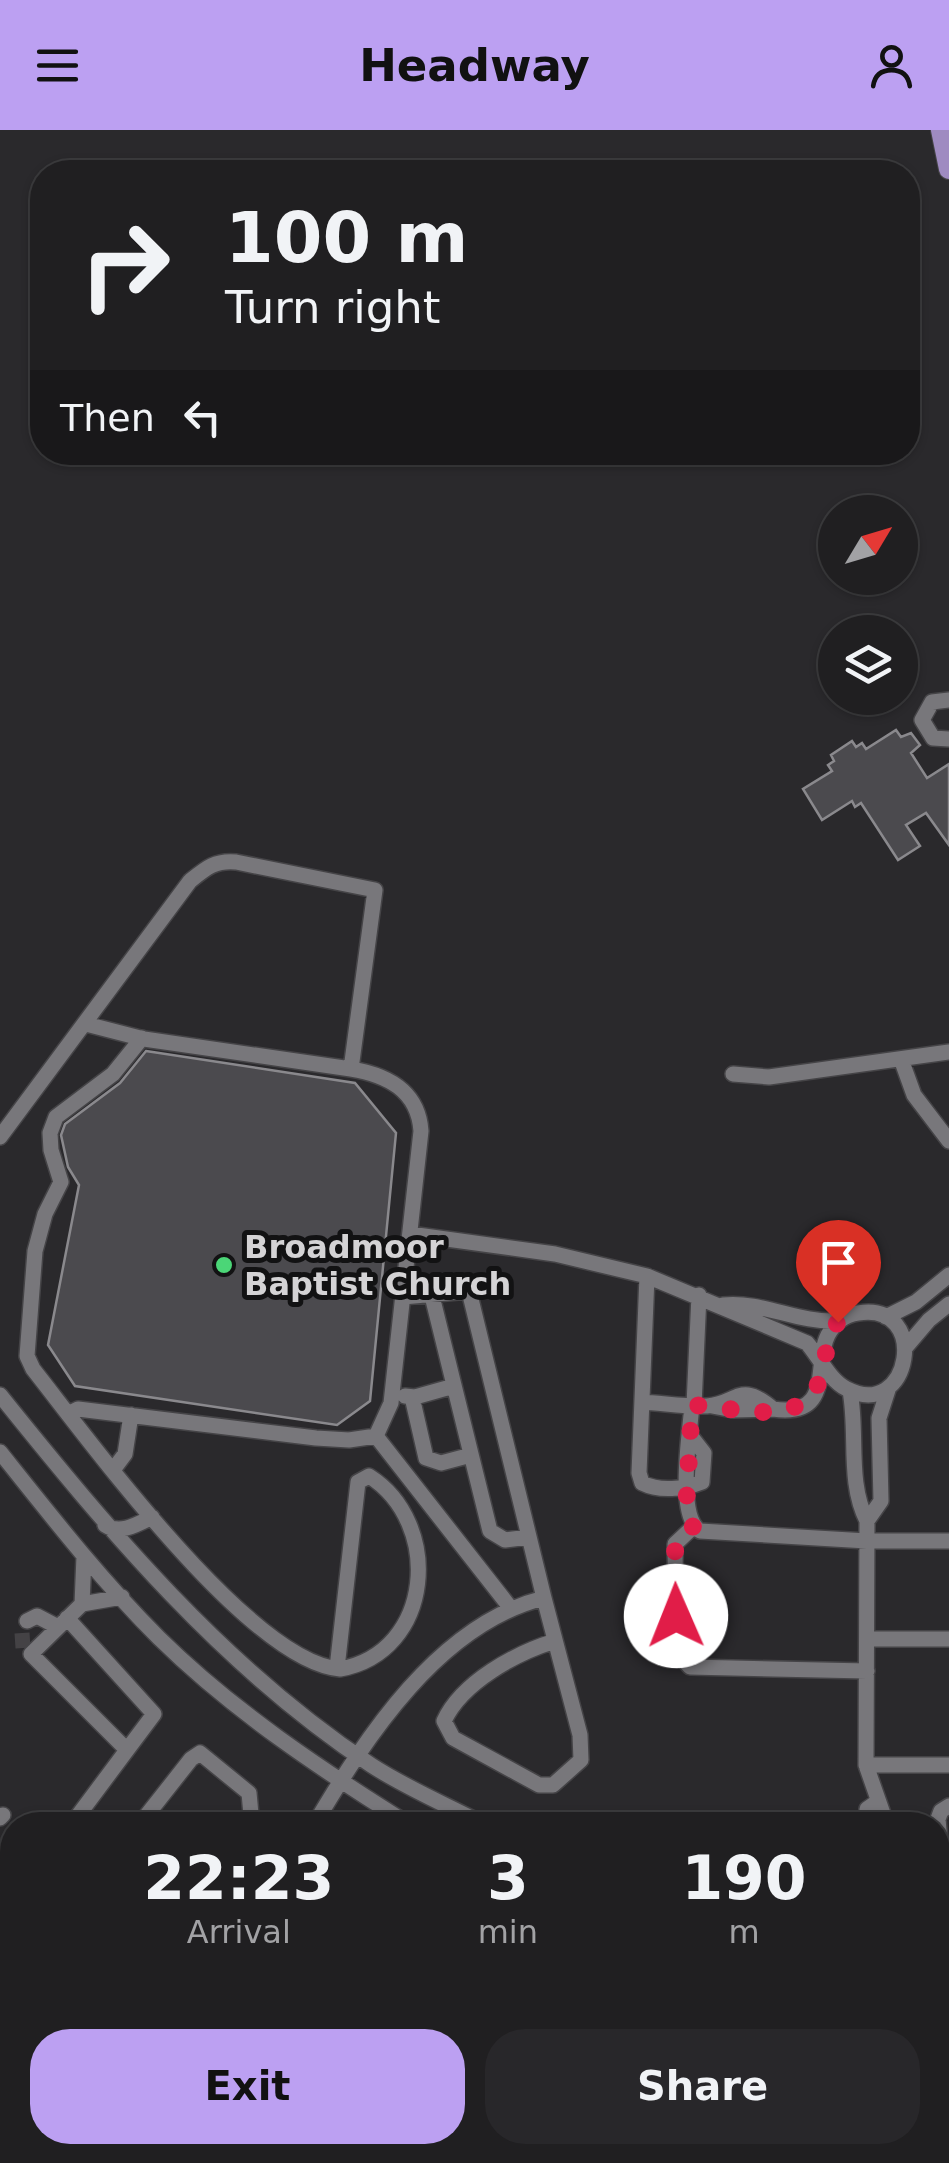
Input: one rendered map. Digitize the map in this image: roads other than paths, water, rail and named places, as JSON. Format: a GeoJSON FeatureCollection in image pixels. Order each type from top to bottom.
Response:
{"type":"FeatureCollection","features":[{"type":"Feature","properties":{"kind":"main road"},"geometry":{"type":"LineString","coordinates":[[941,130],[949,169]]}},
{"type":"Feature","properties":{"kind":"street"},"geometry":{"type":"LineString","coordinates":[[949,700],[932,702],[922,720],[933,738],[949,738]]}},
{"type":"Feature","properties":{"kind":"street"},"geometry":{"type":"LineString","coordinates":[[0,1137],[190,881],[220,861],[375,890],[351,1069]]}},
{"type":"Feature","properties":{"kind":"street"},"geometry":{"type":"LineString","coordinates":[[86,1024],[142,1038],[377,1074],[395,1082],[408,1096],[420,1120],[421,1147],[392,1393],[389,1412],[376,1436]]}},
{"type":"Feature","properties":{"kind":"street"},"geometry":{"type":"LineString","coordinates":[[142,1038],[106,1080],[62,1111],[50,1133],[61,1182],[45,1214],[34,1251],[25,1348],[33,1368],[152,1517],[232,1602],[308,1662],[337,1668],[361,1662],[383,1648],[410,1618],[419,1594],[412,1530],[396,1501],[369,1476],[358,1482],[337,1668]]}},
{"type":"Feature","properties":{"kind":"street"},"geometry":{"type":"LineString","coordinates":[[733,1074],[770,1077],[949,1052]]}},
{"type":"Feature","properties":{"kind":"street"},"geometry":{"type":"LineString","coordinates":[[901,1058],[914,1094],[949,1141]]}},
{"type":"Feature","properties":{"kind":"street"},"geometry":{"type":"LineString","coordinates":[[410,1234],[555,1254],[647,1276],[807,1343],[834,1380],[850,1391],[870,1394],[889,1387]]}},
{"type":"Feature","properties":{"kind":"street"},"geometry":{"type":"LineString","coordinates":[[886,1317],[916,1302],[949,1275]]}},
{"type":"Feature","properties":{"kind":"street"},"geometry":{"type":"LineString","coordinates":[[647,1276],[642,1483],[652,1488],[687,1488],[702,1482],[704,1477],[704,1454],[690,1435],[699,1295]]}},
{"type":"Feature","properties":{"kind":"street"},"geometry":{"type":"LineString","coordinates":[[403,1297],[469,1291],[555,1642],[582,1756],[553,1785],[544,1787],[453,1738],[444,1721],[452,1707],[497,1668],[555,1642]]}},
{"type":"Feature","properties":{"kind":"street"},"geometry":{"type":"LineString","coordinates":[[432,1296],[490,1531],[505,1540],[529,1537]]}},
{"type":"Feature","properties":{"kind":"street"},"geometry":{"type":"LineString","coordinates":[[723,1305],[748,1303],[809,1322],[838,1322]]}},
{"type":"Feature","properties":{"kind":"street"},"geometry":{"type":"LineString","coordinates":[[867,1521],[880,1501],[878,1418],[889,1387],[902,1371],[906,1347],[949,1304]]}},
{"type":"Feature","properties":{"kind":"street"},"geometry":{"type":"LineString","coordinates":[[642,1402],[786,1410],[810,1400],[825,1363],[824,1344],[838,1322],[852,1313],[886,1317],[900,1332],[906,1347]]}},
{"type":"Feature","properties":{"kind":"street"},"geometry":{"type":"LineString","coordinates":[[392,1393],[412,1397],[454,1386]]}},
{"type":"Feature","properties":{"kind":"street"},"geometry":{"type":"LineString","coordinates":[[850,1391],[855,1420],[856,1500],[867,1521],[866,1765],[876,1802],[884,1812]]}},
{"type":"Feature","properties":{"kind":"street"},"geometry":{"type":"LineString","coordinates":[[0,1395],[162,1590],[266,1685],[359,1756],[461,1812]]}},
{"type":"Feature","properties":{"kind":"street"},"geometry":{"type":"LineString","coordinates":[[412,1397],[426,1458],[440,1463],[471,1455]]}},
{"type":"Feature","properties":{"kind":"street"},"geometry":{"type":"LineString","coordinates":[[68,1414],[78,1409],[316,1438],[349,1440],[376,1436]]}},
{"type":"Feature","properties":{"kind":"street"},"geometry":{"type":"LineString","coordinates":[[113,1470],[125,1454],[130,1415]]}},
{"type":"Feature","properties":{"kind":"street"},"geometry":{"type":"LineString","coordinates":[[376,1436],[509,1606]]}},
{"type":"Feature","properties":{"kind":"street"},"geometry":{"type":"LineString","coordinates":[[0,1452],[84,1556],[160,1639],[247,1714],[389,1812]]}},
{"type":"Feature","properties":{"kind":"street"},"geometry":{"type":"LineString","coordinates":[[687,1488],[686,1509],[693,1527]]}},
{"type":"Feature","properties":{"kind":"street"},"geometry":{"type":"LineString","coordinates":[[104,1523],[112,1530],[124,1529],[152,1517]]}},
{"type":"Feature","properties":{"kind":"street"},"geometry":{"type":"LineString","coordinates":[[867,1671],[690,1667],[680,1661],[676,1652],[675,1544],[693,1527],[867,1542],[949,1541]]}},
{"type":"Feature","properties":{"kind":"street"},"geometry":{"type":"LineString","coordinates":[[82,1604],[84,1556]]}},
{"type":"Feature","properties":{"kind":"street"},"geometry":{"type":"LineString","coordinates":[[122,1598],[82,1604],[27,1651],[127,1750]]}},
{"type":"Feature","properties":{"kind":"street"},"geometry":{"type":"LineString","coordinates":[[322,1812],[340,1781],[432,1663],[509,1606],[544,1598]]}},
{"type":"Feature","properties":{"kind":"street"},"geometry":{"type":"LineString","coordinates":[[27,1620],[37,1616],[63,1622],[154,1714],[81,1812]]}},
{"type":"Feature","properties":{"kind":"street"},"geometry":{"type":"LineString","coordinates":[[867,1639],[949,1639]]}},
{"type":"Feature","properties":{"kind":"street"},"geometry":{"type":"LineString","coordinates":[[149,1812],[200,1752],[249,1793],[252,1812]]}},
{"type":"Feature","properties":{"kind":"street"},"geometry":{"type":"LineString","coordinates":[[866,1765],[949,1764]]}},
{"type":"Feature","properties":{"kind":"street"},"geometry":{"type":"LineString","coordinates":[[867,1812],[876,1802]]}},
{"type":"Feature","properties":{"kind":"tunnel"},"geometry":{"type":"LineString","coordinates":[[23,1648],[22,1633],[27,1621]]}},
{"type":"Feature","properties":{"kind":"place","name":"Broadmoor Baptist Church"},"geometry":{"type":"Point","coordinates":[224,1265]}}]}
